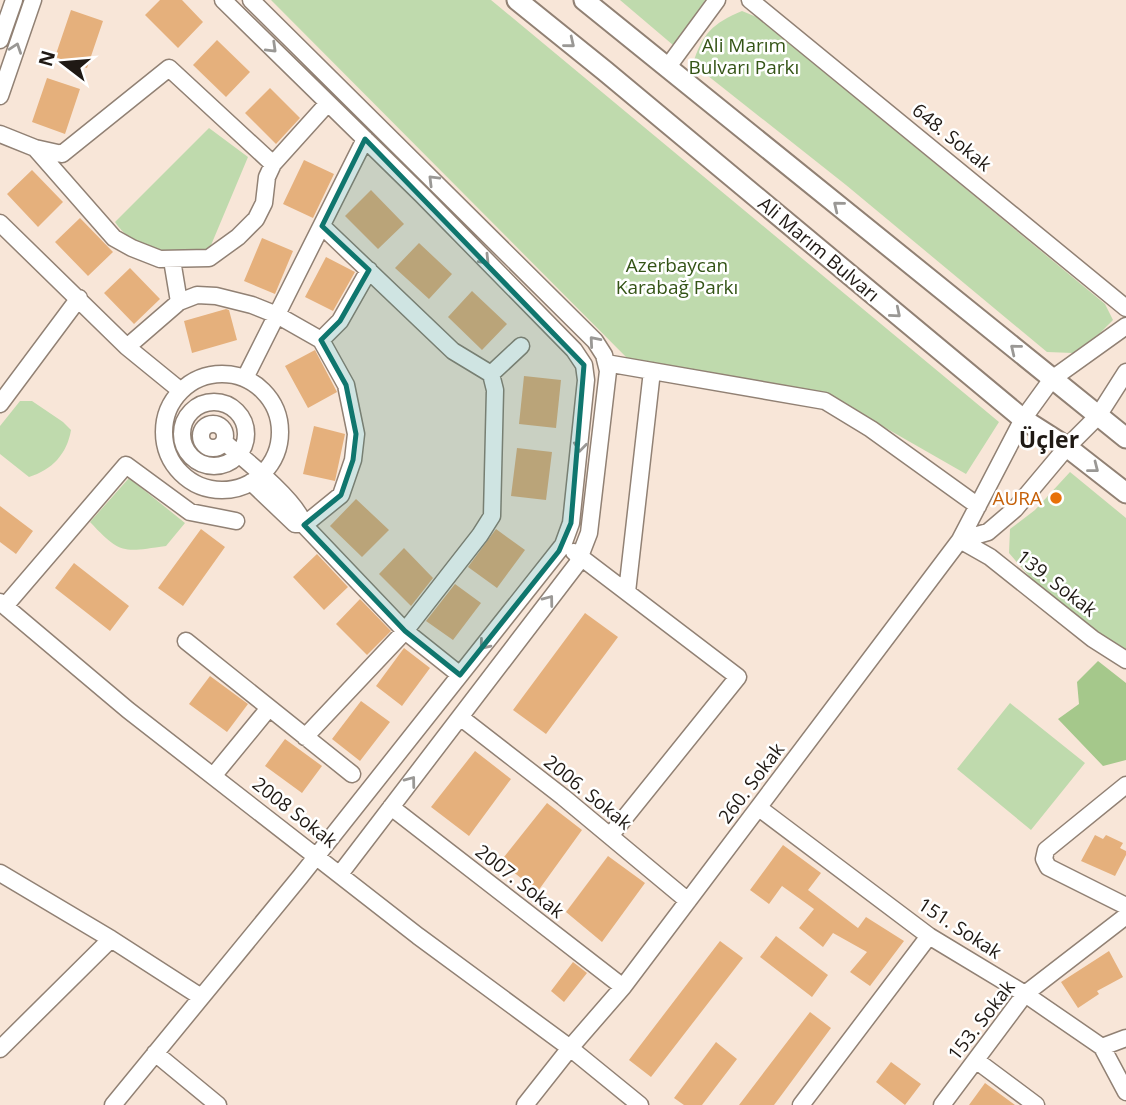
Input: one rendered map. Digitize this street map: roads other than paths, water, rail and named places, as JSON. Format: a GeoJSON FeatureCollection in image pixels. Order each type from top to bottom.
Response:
{"type":"FeatureCollection","features":[{"type":"Feature","properties":{"kind":"main road","name":"Ali Marım Bulvarı"},"geometry":{"type":"LineString","coordinates":[[517,0],[1023,419],[1067,447],[1126,493]]}},
{"type":"Feature","properties":{"kind":"main road"},"geometry":{"type":"LineString","coordinates":[[584,0],[1126,438]]}},
{"type":"Feature","properties":{"kind":"street"},"geometry":{"type":"LineString","coordinates":[[0,40],[14,0]]}},
{"type":"Feature","properties":{"kind":"street"},"geometry":{"type":"LineString","coordinates":[[0,96],[3,77],[33,0]]}},
{"type":"Feature","properties":{"kind":"street"},"geometry":{"type":"LineString","coordinates":[[113,1105],[563,545],[571,523],[585,402],[584,365],[574,350],[223,0]]}},
{"type":"Feature","properties":{"kind":"street"},"geometry":{"type":"LineString","coordinates":[[251,0],[595,341],[606,363],[607,383],[589,533],[581,557],[340,874]]}},
{"type":"Feature","properties":{"kind":"street"},"geometry":{"type":"LineString","coordinates":[[667,68],[717,0]]}},
{"type":"Feature","properties":{"kind":"street","name":"648. Sokak"},"geometry":{"type":"LineString","coordinates":[[750,0],[1126,308]]}},
{"type":"Feature","properties":{"kind":"street"},"geometry":{"type":"LineString","coordinates":[[0,134],[35,148],[62,154],[169,68],[273,164]]}},
{"type":"Feature","properties":{"kind":"street"},"geometry":{"type":"LineString","coordinates":[[35,148],[114,238],[160,259],[209,258],[238,237],[256,219],[264,203],[267,177],[273,164],[328,103]]}},
{"type":"Feature","properties":{"kind":"street"},"geometry":{"type":"LineString","coordinates":[[245,378],[365,139]]}},
{"type":"Feature","properties":{"kind":"street"},"geometry":{"type":"LineString","coordinates":[[0,223],[127,347],[181,391]]}},
{"type":"Feature","properties":{"kind":"street"},"geometry":{"type":"LineString","coordinates":[[305,737],[405,631],[480,536],[492,516],[495,390],[491,374],[453,351],[322,226]]}},
{"type":"Feature","properties":{"kind":"street"},"geometry":{"type":"LineString","coordinates":[[172,260],[179,302]]}},
{"type":"Feature","properties":{"kind":"street"},"geometry":{"type":"LineString","coordinates":[[321,340],[340,321],[369,270]]}},
{"type":"Feature","properties":{"kind":"street"},"geometry":{"type":"LineString","coordinates":[[127,347],[179,302],[197,295],[216,296],[251,305],[277,315],[321,340],[346,385],[356,434],[353,460],[341,495],[304,524]]}},
{"type":"Feature","properties":{"kind":"street"},"geometry":{"type":"LineString","coordinates":[[0,404],[79,298]]}},
{"type":"Feature","properties":{"kind":"street","name":"260. Sokak"},"geometry":{"type":"LineString","coordinates":[[525,1105],[570,1048],[624,988],[960,540],[1023,419],[1052,379],[1126,326]]}},
{"type":"Feature","properties":{"kind":"street"},"geometry":{"type":"LineString","coordinates":[[491,374],[520,346]]}},
{"type":"Feature","properties":{"kind":"street"},"geometry":{"type":"LineString","coordinates":[[606,363],[825,401],[871,429],[978,506]]}},
{"type":"Feature","properties":{"kind":"street"},"geometry":{"type":"LineString","coordinates":[[627,592],[652,371]]}},
{"type":"Feature","properties":{"kind":"street"},"geometry":{"type":"LineString","coordinates":[[960,540],[988,532],[1015,509],[1067,447],[1098,416],[1126,372]]}},
{"type":"Feature","properties":{"kind":"street"},"geometry":{"type":"LineString","coordinates":[[218,374],[245,378],[259,387],[270,399],[277,413],[280,429],[278,446],[272,461],[256,478],[234,489],[217,490],[187,478],[176,467],[164,436],[167,415],[181,391],[204,377],[218,374]]}},
{"type":"Feature","properties":{"kind":"street"},"geometry":{"type":"LineString","coordinates":[[206,403],[223,403],[234,408],[242,417],[247,433],[245,445],[239,455],[232,462],[220,467],[207,466],[196,461],[187,452],[182,440],[184,421],[191,412],[206,403]]}},
{"type":"Feature","properties":{"kind":"street"},"geometry":{"type":"LineString","coordinates":[[167,415],[204,429],[212,424],[220,426],[225,433],[224,442],[239,455],[256,478],[302,516],[304,524],[405,631],[460,675]]}},
{"type":"Feature","properties":{"kind":"street"},"geometry":{"type":"LineString","coordinates":[[3,604],[126,465],[190,512],[236,521]]}},
{"type":"Feature","properties":{"kind":"street","name":"139. Sokak"},"geometry":{"type":"LineString","coordinates":[[960,540],[990,557],[1093,639],[1126,660]]}},
{"type":"Feature","properties":{"kind":"street"},"geometry":{"type":"LineString","coordinates":[[563,545],[738,677],[610,836]]}},
{"type":"Feature","properties":{"kind":"street","name":"2008 Sokak"},"geometry":{"type":"LineString","coordinates":[[3,604],[128,710],[418,936],[570,1048],[640,1105]]}},
{"type":"Feature","properties":{"kind":"street"},"geometry":{"type":"LineString","coordinates":[[186,641],[352,774]]}},
{"type":"Feature","properties":{"kind":"street"},"geometry":{"type":"LineString","coordinates":[[214,775],[269,708]]}},
{"type":"Feature","properties":{"kind":"street","name":"2006. Sokak"},"geometry":{"type":"LineString","coordinates":[[460,717],[688,901]]}},
{"type":"Feature","properties":{"kind":"street"},"geometry":{"type":"LineString","coordinates":[[1126,785],[1046,849],[1044,859],[1048,867],[1126,906]]}},
{"type":"Feature","properties":{"kind":"street","name":"2007. Sokak"},"geometry":{"type":"LineString","coordinates":[[391,807],[624,988]]}},
{"type":"Feature","properties":{"kind":"street","name":"151. Sokak"},"geometry":{"type":"LineString","coordinates":[[758,808],[929,936],[1025,994],[1102,1047],[1126,1092]]}},
{"type":"Feature","properties":{"kind":"street"},"geometry":{"type":"LineString","coordinates":[[0,873],[111,939],[201,997]]}},
{"type":"Feature","properties":{"kind":"street","name":"153. Sokak"},"geometry":{"type":"LineString","coordinates":[[942,1105],[1025,994],[1126,916]]}},
{"type":"Feature","properties":{"kind":"street"},"geometry":{"type":"LineString","coordinates":[[801,1105],[929,936]]}},
{"type":"Feature","properties":{"kind":"street"},"geometry":{"type":"LineString","coordinates":[[0,1049],[111,939]]}},
{"type":"Feature","properties":{"kind":"street"},"geometry":{"type":"LineString","coordinates":[[1102,1047],[1126,1038]]}},
{"type":"Feature","properties":{"kind":"street"},"geometry":{"type":"LineString","coordinates":[[155,1053],[218,1105]]}},
{"type":"Feature","properties":{"kind":"street"},"geometry":{"type":"LineString","coordinates":[[976,1060],[1035,1105]]}},
{"type":"Feature","properties":{"kind":"place","name":"AURA"},"geometry":{"type":"Point","coordinates":[1056,498]}},
{"type":"Feature","properties":{"kind":"district","name":"Üçler"},"geometry":{"type":"Point","coordinates":[1049,439]}},
{"type":"Feature","properties":{"kind":"park label","name":"Ali Marım Bulvarı Parkı"},"geometry":{"type":"Point","coordinates":[744,56]}},
{"type":"Feature","properties":{"kind":"park label","name":"Azerbaycan Karabağ Parkı"},"geometry":{"type":"Point","coordinates":[677,276]}}]}
